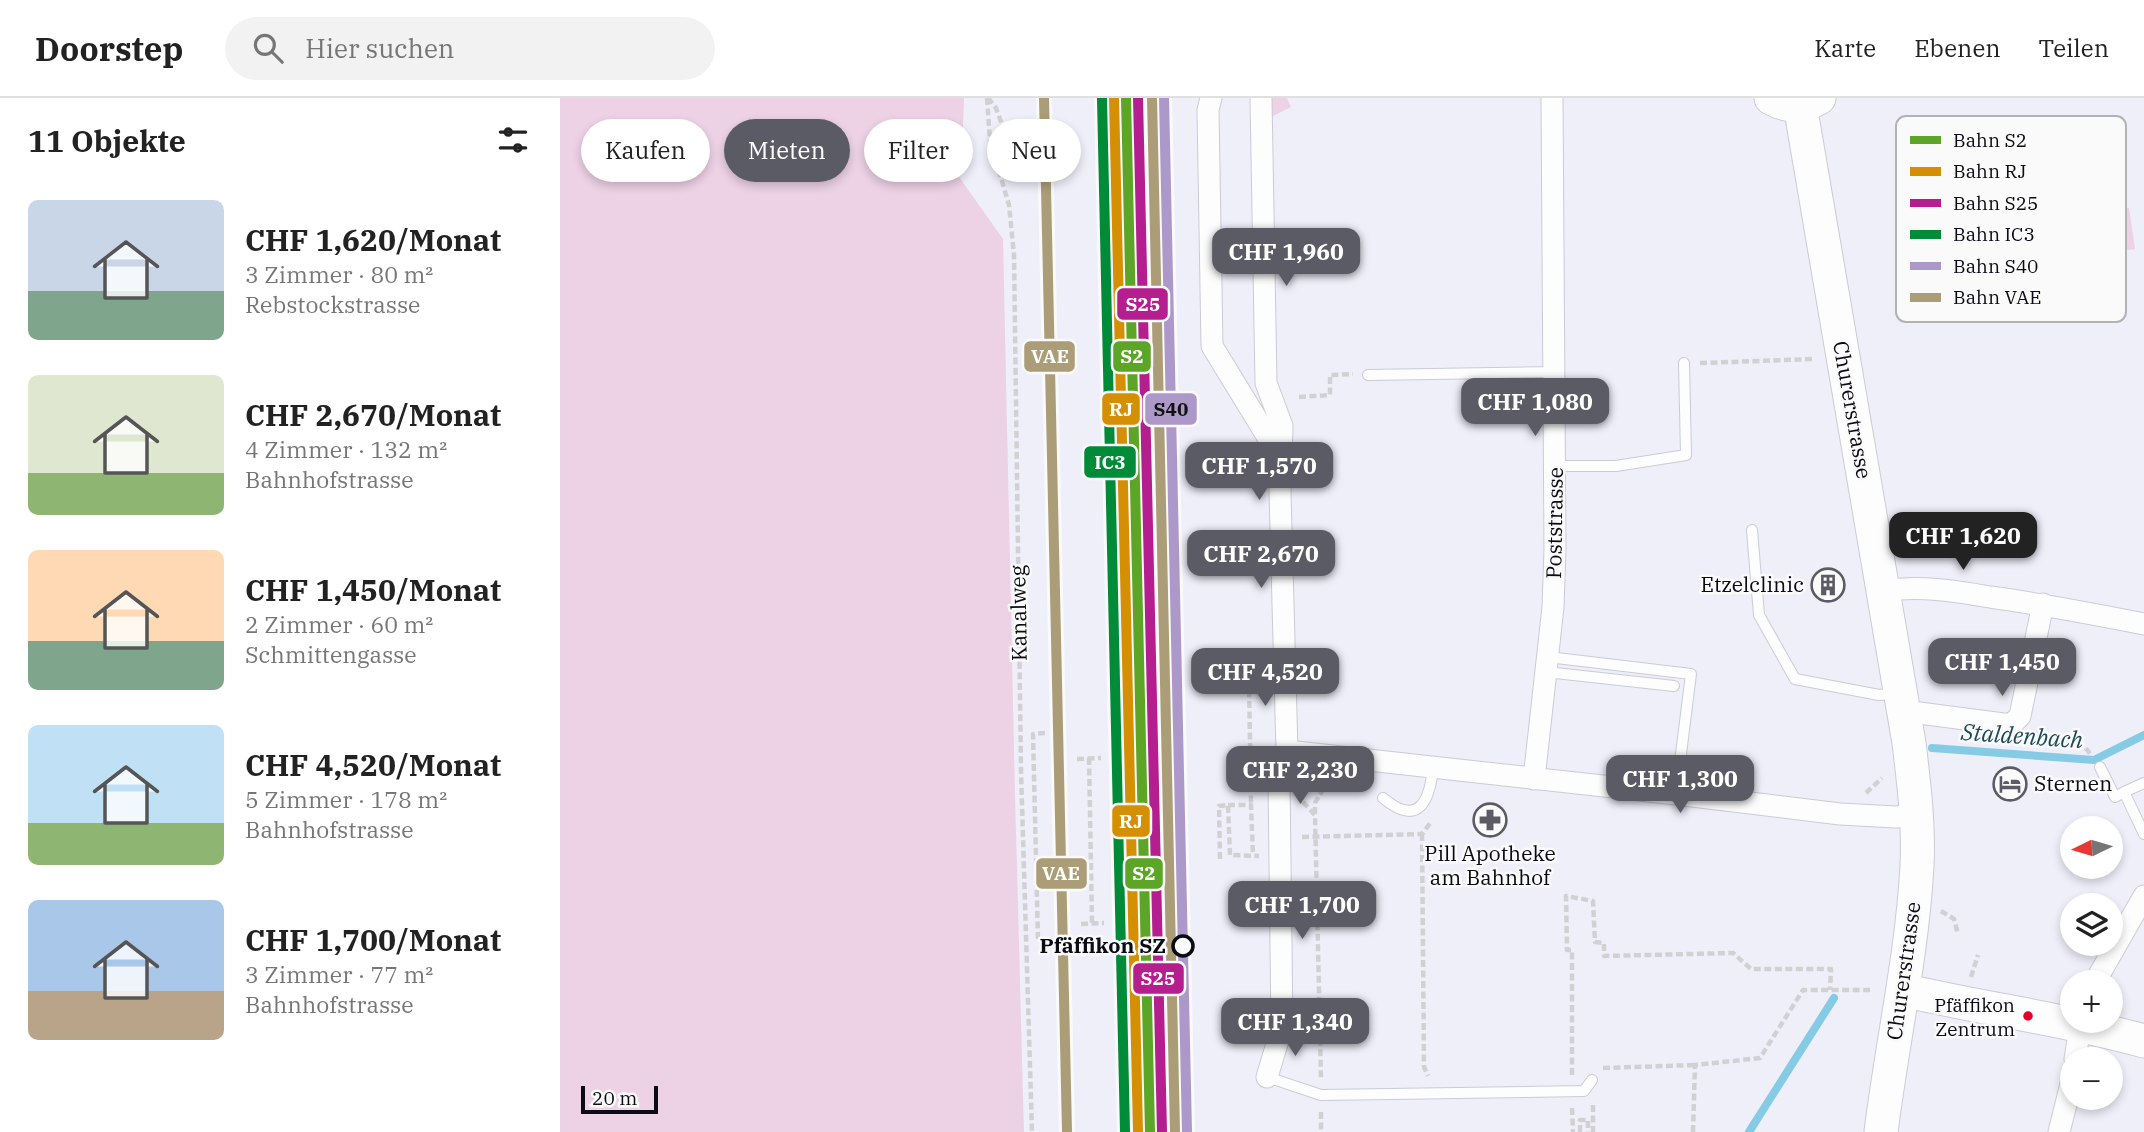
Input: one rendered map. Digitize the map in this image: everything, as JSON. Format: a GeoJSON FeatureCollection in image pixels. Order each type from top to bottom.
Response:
{"type":"FeatureCollection","features":[{"type":"Feature","properties":{"kind":"main road","name":"Churerstrasse"},"geometry":{"type":"LineString","coordinates":[[1796,101],[1902,702],[1917,815],[1915,887],[1890,990],[1881,1132]]}},
{"type":"Feature","properties":{"kind":"main road"},"geometry":{"type":"LineString","coordinates":[[1890,990],[2060,1020]]}},
{"type":"Feature","properties":{"kind":"main road"},"geometry":{"type":"LineString","coordinates":[[2116,1033],[2144,1041]]}},
{"type":"Feature","properties":{"kind":"street","name":"Poststrasse"},"geometry":{"type":"LineString","coordinates":[[1534,779],[1553,607],[1556,466],[1552,98]]}},
{"type":"Feature","properties":{"kind":"street"},"geometry":{"type":"LineString","coordinates":[[1211,102],[1212,346],[1272,444],[1279,473]]}},
{"type":"Feature","properties":{"kind":"street"},"geometry":{"type":"LineString","coordinates":[[1260,104],[1266,383],[1281,418],[1283,446],[1279,473],[1287,751],[1279,780],[1282,1027],[1267,1077]]}},
{"type":"Feature","properties":{"kind":"street"},"geometry":{"type":"LineString","coordinates":[[1883,591],[1908,587],[2043,604],[2144,624]]}},
{"type":"Feature","properties":{"kind":"street"},"geometry":{"type":"LineString","coordinates":[[1902,702],[2011,725],[2020,716],[2043,604]]}},
{"type":"Feature","properties":{"kind":"street"},"geometry":{"type":"LineString","coordinates":[[1287,751],[1840,814],[1896,817],[1917,815]]}},
{"type":"Feature","properties":{"kind":"street"},"geometry":{"type":"LineString","coordinates":[[2102,970],[2144,896]]}},
{"type":"Feature","properties":{"kind":"street"},"geometry":{"type":"LineString","coordinates":[[2059,1132],[2064,1110]]}},
{"type":"Feature","properties":{"kind":"lane"},"geometry":{"type":"LineString","coordinates":[[1556,466],[1616,466],[1686,455],[1684,363]]}},
{"type":"Feature","properties":{"kind":"lane"},"geometry":{"type":"LineString","coordinates":[[1368,375],[1555,372]]}},
{"type":"Feature","properties":{"kind":"lane"},"geometry":{"type":"LineString","coordinates":[[1240,392],[1249,392],[1266,383]]}},
{"type":"Feature","properties":{"kind":"lane"},"geometry":{"type":"LineString","coordinates":[[1752,530],[1759,615],[1795,679],[1880,695],[1902,702]]}},
{"type":"Feature","properties":{"kind":"lane"},"geometry":{"type":"LineString","coordinates":[[1547,665],[1674,686]]}},
{"type":"Feature","properties":{"kind":"lane"},"geometry":{"type":"LineString","coordinates":[[1547,665],[1690,674],[1676,794]]}},
{"type":"Feature","properties":{"kind":"lane"},"geometry":{"type":"LineString","coordinates":[[1383,798],[1403,810],[1417,808],[1428,798],[1433,767]]}},
{"type":"Feature","properties":{"kind":"lane"},"geometry":{"type":"LineString","coordinates":[[2100,767],[2115,797],[2144,783]]}},
{"type":"Feature","properties":{"kind":"lane"},"geometry":{"type":"LineString","coordinates":[[2124,792],[2144,834]]}},
{"type":"Feature","properties":{"kind":"lane"},"geometry":{"type":"LineString","coordinates":[[1267,1077],[1321,1094],[1572,1092],[1584,1091],[1592,1080]]}},
{"type":"Feature","properties":{"kind":"path"},"geometry":{"type":"LineString","coordinates":[[988,98],[1000,119]]}},
{"type":"Feature","properties":{"kind":"path","name":"Kanalweg"},"geometry":{"type":"LineString","coordinates":[[988,98],[990,141],[1009,205],[1014,255],[1024,922],[1032,1132]]}},
{"type":"Feature","properties":{"kind":"path"},"geometry":{"type":"LineString","coordinates":[[1684,363],[1843,358]]}},
{"type":"Feature","properties":{"kind":"path"},"geometry":{"type":"LineString","coordinates":[[1299,397],[1330,395],[1330,375],[1350,374]]}},
{"type":"Feature","properties":{"kind":"path"},"geometry":{"type":"LineString","coordinates":[[1248,680],[1253,855]]}},
{"type":"Feature","properties":{"kind":"path"},"geometry":{"type":"LineString","coordinates":[[2011,725],[2085,747]]}},
{"type":"Feature","properties":{"kind":"path"},"geometry":{"type":"LineString","coordinates":[[1045,733],[1032,734],[1037,922],[1038,941],[1051,940]]}},
{"type":"Feature","properties":{"kind":"path"},"geometry":{"type":"LineString","coordinates":[[1148,758],[1172,757]]}},
{"type":"Feature","properties":{"kind":"path"},"geometry":{"type":"LineString","coordinates":[[1088,758],[1092,923]]}},
{"type":"Feature","properties":{"kind":"path"},"geometry":{"type":"LineString","coordinates":[[1077,759],[1101,758]]}},
{"type":"Feature","properties":{"kind":"path"},"geometry":{"type":"LineString","coordinates":[[1160,758],[1164,926]]}},
{"type":"Feature","properties":{"kind":"path"},"geometry":{"type":"LineString","coordinates":[[1021,771],[1033,771]]}},
{"type":"Feature","properties":{"kind":"path"},"geometry":{"type":"LineString","coordinates":[[1315,814],[1315,803],[1332,773]]}},
{"type":"Feature","properties":{"kind":"path"},"geometry":{"type":"LineString","coordinates":[[1228,805],[1230,855],[1259,855],[1259,864]]}},
{"type":"Feature","properties":{"kind":"path"},"geometry":{"type":"LineString","coordinates":[[1220,859],[1219,806],[1251,805]]}},
{"type":"Feature","properties":{"kind":"path"},"geometry":{"type":"LineString","coordinates":[[1422,834],[1424,1067],[1436,1093]]}},
{"type":"Feature","properties":{"kind":"path"},"geometry":{"type":"LineString","coordinates":[[1299,838],[1316,837],[1321,1132]]}},
{"type":"Feature","properties":{"kind":"path"},"geometry":{"type":"LineString","coordinates":[[1572,1092],[1572,950],[1567,950],[1566,896],[1593,901],[1595,942],[1604,943],[1604,956],[1734,953],[1751,969],[1830,969],[1830,990]]}},
{"type":"Feature","properties":{"kind":"path"},"geometry":{"type":"LineString","coordinates":[[1936,908],[1954,919],[1958,934]]}},
{"type":"Feature","properties":{"kind":"path"},"geometry":{"type":"LineString","coordinates":[[1024,922],[1037,922]]}},
{"type":"Feature","properties":{"kind":"path"},"geometry":{"type":"LineString","coordinates":[[1081,924],[1104,923]]}},
{"type":"Feature","properties":{"kind":"path"},"geometry":{"type":"LineString","coordinates":[[1152,926],[1176,925]]}},
{"type":"Feature","properties":{"kind":"path"},"geometry":{"type":"LineString","coordinates":[[1969,980],[1978,955]]}},
{"type":"Feature","properties":{"kind":"path"},"geometry":{"type":"LineString","coordinates":[[1592,1080],[1603,1067],[1695,1065],[1760,1058],[1803,990],[1890,990]]}},
{"type":"Feature","properties":{"kind":"path"},"geometry":{"type":"LineString","coordinates":[[1693,1132],[1695,1065]]}},
{"type":"Feature","properties":{"kind":"path"},"geometry":{"type":"LineString","coordinates":[[1584,1109],[1584,1120]]}},
{"type":"Feature","properties":{"kind":"path"},"geometry":{"type":"LineString","coordinates":[[1580,1132],[1580,1120],[1584,1120]]}},
{"type":"Feature","properties":{"kind":"path"},"geometry":{"type":"LineString","coordinates":[[1584,1120],[1588,1120],[1588,1132]]}},
{"type":"Feature","properties":{"kind":"shaded area"},"geometry":{"type":"Polygon","coordinates":[[[560,98],[964,98],[963,119],[864,119],[864,182],[963,182],[1003,239],[1024,1132],[560,1132],[560,98]]]}},
{"type":"Feature","properties":{"kind":"shaded area"},"geometry":{"type":"Polygon","coordinates":[[[1271,98],[1287,98],[1291,107],[1271,117],[1271,98]]]}},
{"type":"Feature","properties":{"kind":"shaded area"},"geometry":{"type":"Polygon","coordinates":[[[2126,208],[2129,208],[2135,249],[2126,250],[2126,208]]]}},
{"type":"Feature","properties":{"kind":"waterway","name":"Staldenbach"},"geometry":{"type":"LineString","coordinates":[[1932,748],[2094,760],[2144,735]]}},
{"type":"Feature","properties":{"kind":"waterway","name":"Staldenbach"},"geometry":{"type":"LineString","coordinates":[[1749,1132],[1834,998]]}},
{"type":"Feature","properties":{"kind":"rail line","name":"VAE"},"geometry":{"type":"LineString","coordinates":[[1044,98],[1067,1132]]}},
{"type":"Feature","properties":{"kind":"rail line","name":"RJ"},"geometry":{"type":"LineString","coordinates":[[1114,98],[1138,1132]]}},
{"type":"Feature","properties":{"kind":"rail line","name":"S2"},"geometry":{"type":"LineString","coordinates":[[1126,98],[1150,1132]]}},
{"type":"Feature","properties":{"kind":"rail line","name":"S25"},"geometry":{"type":"LineString","coordinates":[[1138,98],[1162,1132]]}},
{"type":"Feature","properties":{"kind":"rail line","name":"VAE"},"geometry":{"type":"LineString","coordinates":[[1152,98],[1175,1132]]}},
{"type":"Feature","properties":{"kind":"rail line","name":"S40"},"geometry":{"type":"LineString","coordinates":[[1164,98],[1187,1132]]}},
{"type":"Feature","properties":{"kind":"rail line","name":"IC3"},"geometry":{"type":"LineString","coordinates":[[1102,99],[1125,1132]]}},
{"type":"Feature","properties":{"kind":"place","name":"Etzelclinic"},"geometry":{"type":"Point","coordinates":[1828,585]}},
{"type":"Feature","properties":{"kind":"place","name":"Sternen"},"geometry":{"type":"Point","coordinates":[2010,784]}},
{"type":"Feature","properties":{"kind":"place","name":"Pill Apotheke am Bahnhof"},"geometry":{"type":"Point","coordinates":[1490,820]}},
{"type":"Feature","properties":{"kind":"place","name":"Pfäffikon SZ"},"geometry":{"type":"Point","coordinates":[1183,946]}},
{"type":"Feature","properties":{"kind":"place","name":"Pfäffikon Zentrum"},"geometry":{"type":"Point","coordinates":[2028,1016]}}]}
